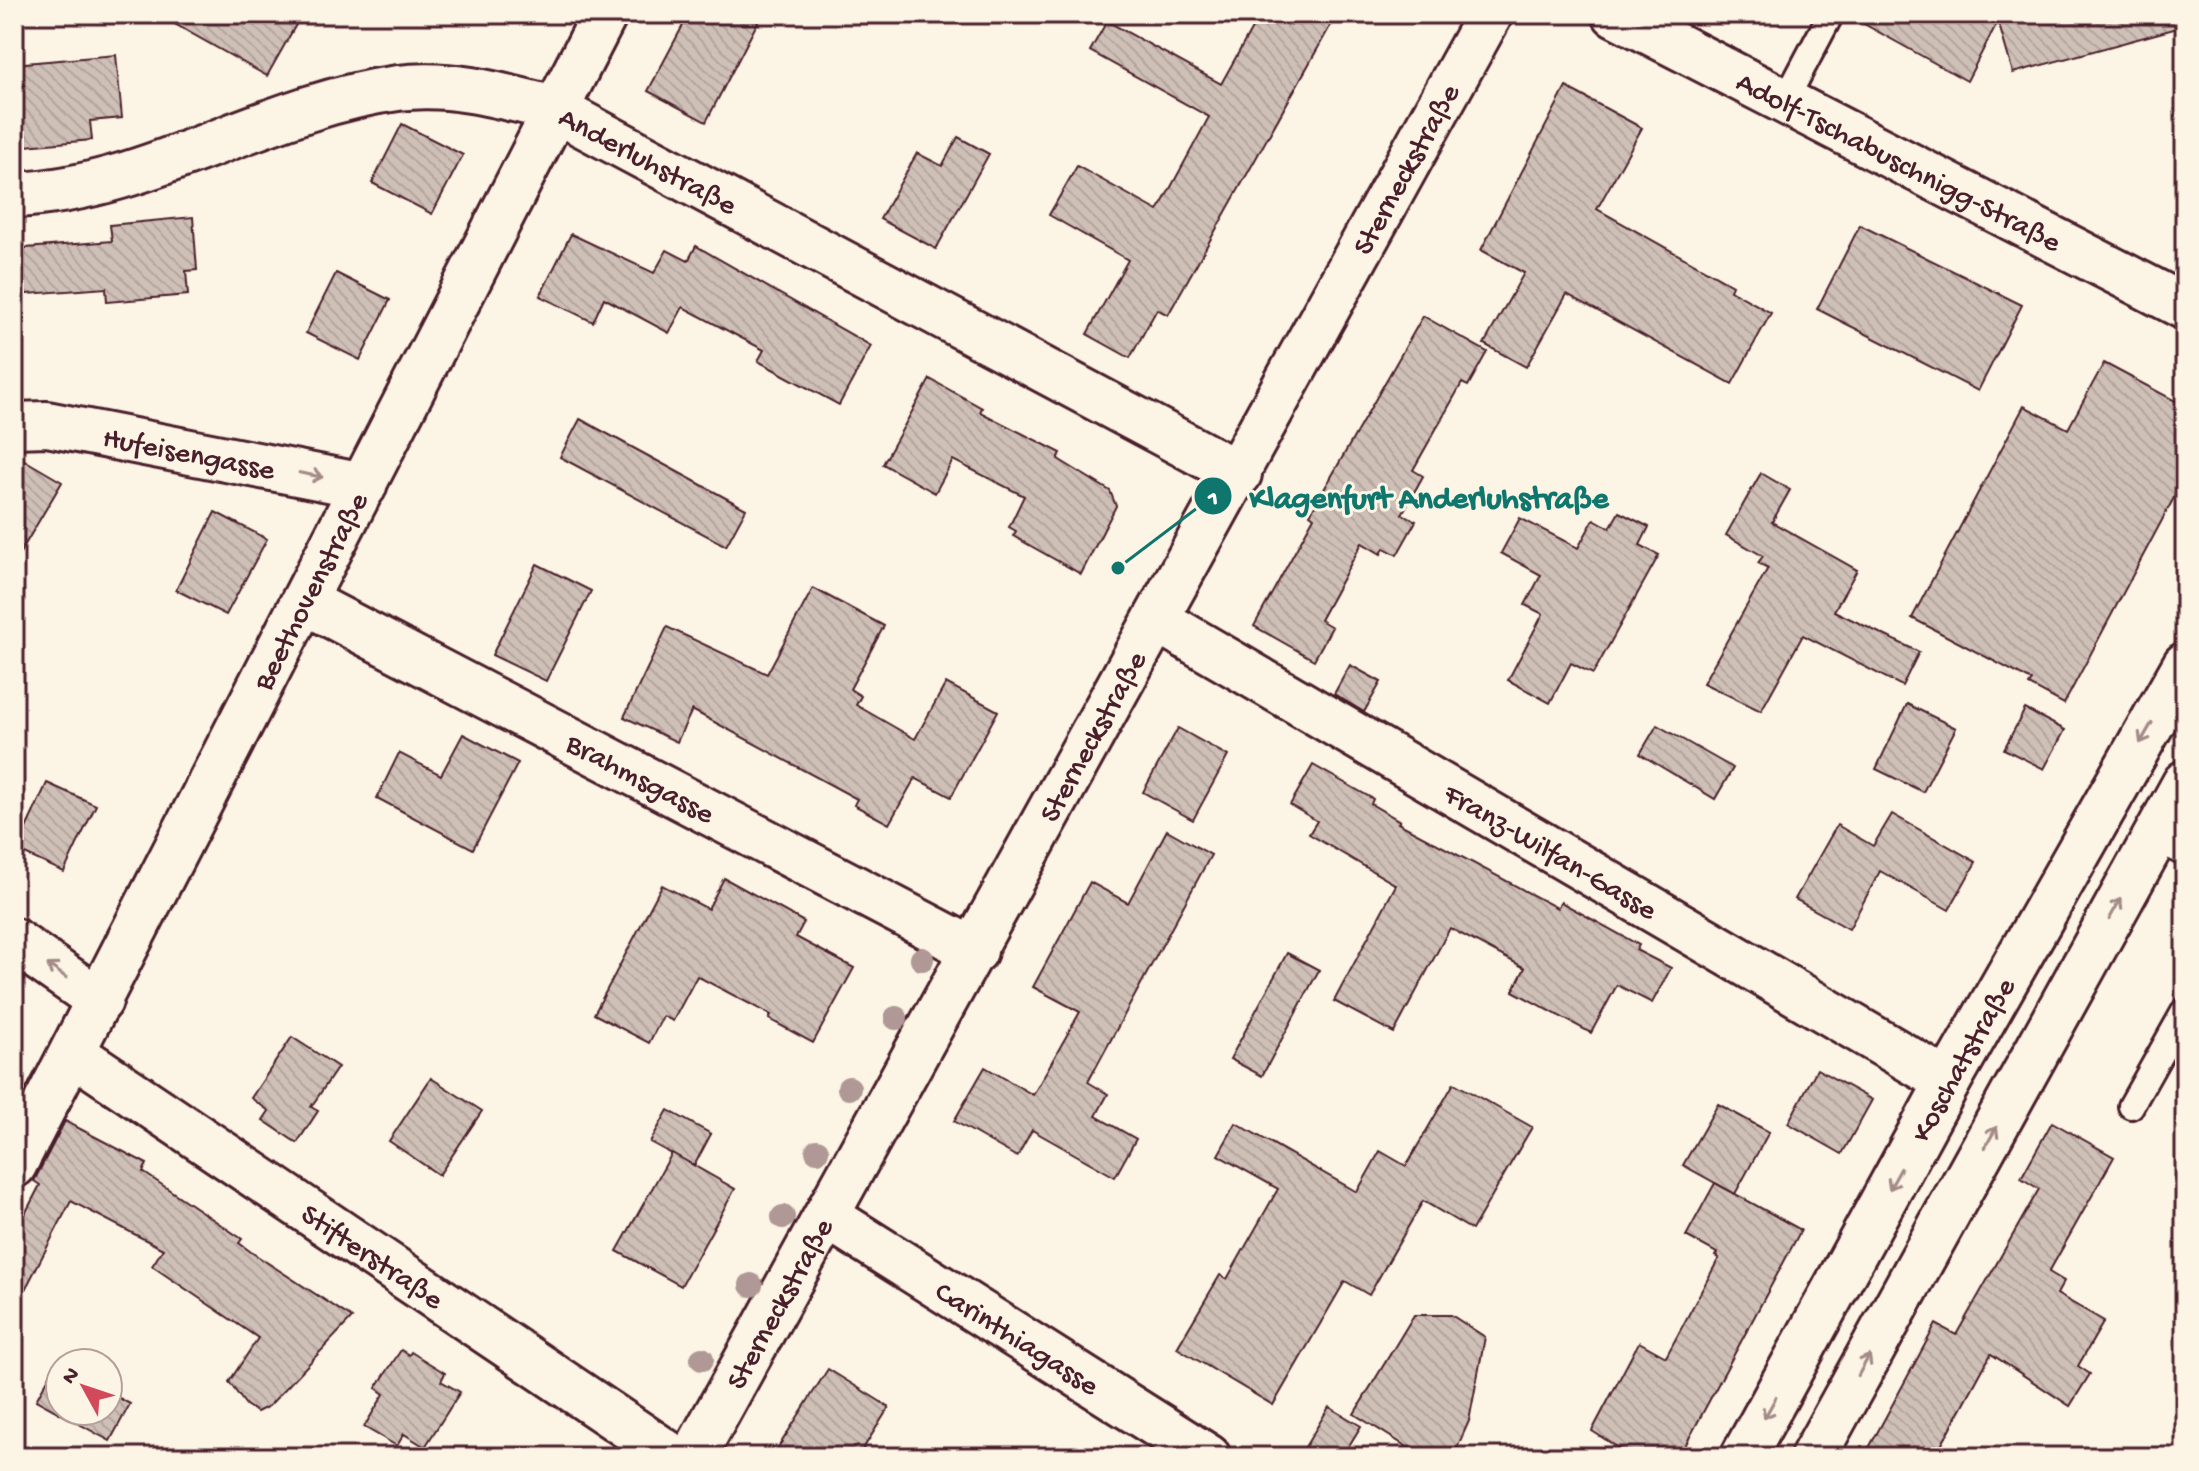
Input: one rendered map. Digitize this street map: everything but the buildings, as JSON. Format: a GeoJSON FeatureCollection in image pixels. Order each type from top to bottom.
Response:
{"type":"FeatureCollection","features":[{"type":"Feature","properties":{"kind":"street","name":"Beethovenstraße"},"geometry":{"type":"LineString","coordinates":[[14,1165],[306,602],[605,14]]}},
{"type":"Feature","properties":{"kind":"street","name":"Sterneckstraße"},"geometry":{"type":"LineString","coordinates":[[693,1457],[1239,474],[1490,14]]}},
{"type":"Feature","properties":{"kind":"street","name":"Adolf-Tschabuschnigg-Straße"},"geometry":{"type":"LineString","coordinates":[[1615,14],[2185,307]]}},
{"type":"Feature","properties":{"kind":"street","name":"Anderluhstraße"},"geometry":{"type":"LineString","coordinates":[[14,195],[71,191],[335,99],[401,87],[474,88],[554,109],[1239,474]]}},
{"type":"Feature","properties":{"kind":"street","name":"Hufeisengasse"},"geometry":{"type":"LineString","coordinates":[[14,425],[47,424],[364,486]]}},
{"type":"Feature","properties":{"kind":"street","name":"Brahmsgasse"},"geometry":{"type":"LineString","coordinates":[[306,602],[975,951]]}},
{"type":"Feature","properties":{"kind":"street","name":"Franz-Wilfan-Gasse"},"geometry":{"type":"LineString","coordinates":[[1156,619],[1948,1082]]}},
{"type":"Feature","properties":{"kind":"street","name":"Koschatstraße"},"geometry":{"type":"LineString","coordinates":[[1743,1457],[1948,1082],[2185,665]]}},
{"type":"Feature","properties":{"kind":"street","name":"Koschatstraße"},"geometry":{"type":"LineString","coordinates":[[1813,1457],[2170,846],[2185,783]]}},
{"type":"Feature","properties":{"kind":"street"},"geometry":{"type":"LineString","coordinates":[[14,941],[100,1001]]}},
{"type":"Feature","properties":{"kind":"street","name":"Stifterstraße"},"geometry":{"type":"LineString","coordinates":[[73,1053],[673,1457]]}},
{"type":"Feature","properties":{"kind":"street","name":"Carinthiagasse"},"geometry":{"type":"LineString","coordinates":[[827,1216],[1208,1457]]}},
{"type":"Feature","properties":{"kind":"lane"},"geometry":{"type":"LineString","coordinates":[[1784,103],[1831,14]]}},
{"type":"Feature","properties":{"kind":"lane"},"geometry":{"type":"LineString","coordinates":[[2131,1106],[2185,1010]]}},
{"type":"Feature","properties":{"kind":"place","name":"Klagenfurt Anderluhstraße"},"geometry":{"type":"Point","coordinates":[1118,568]}}]}
